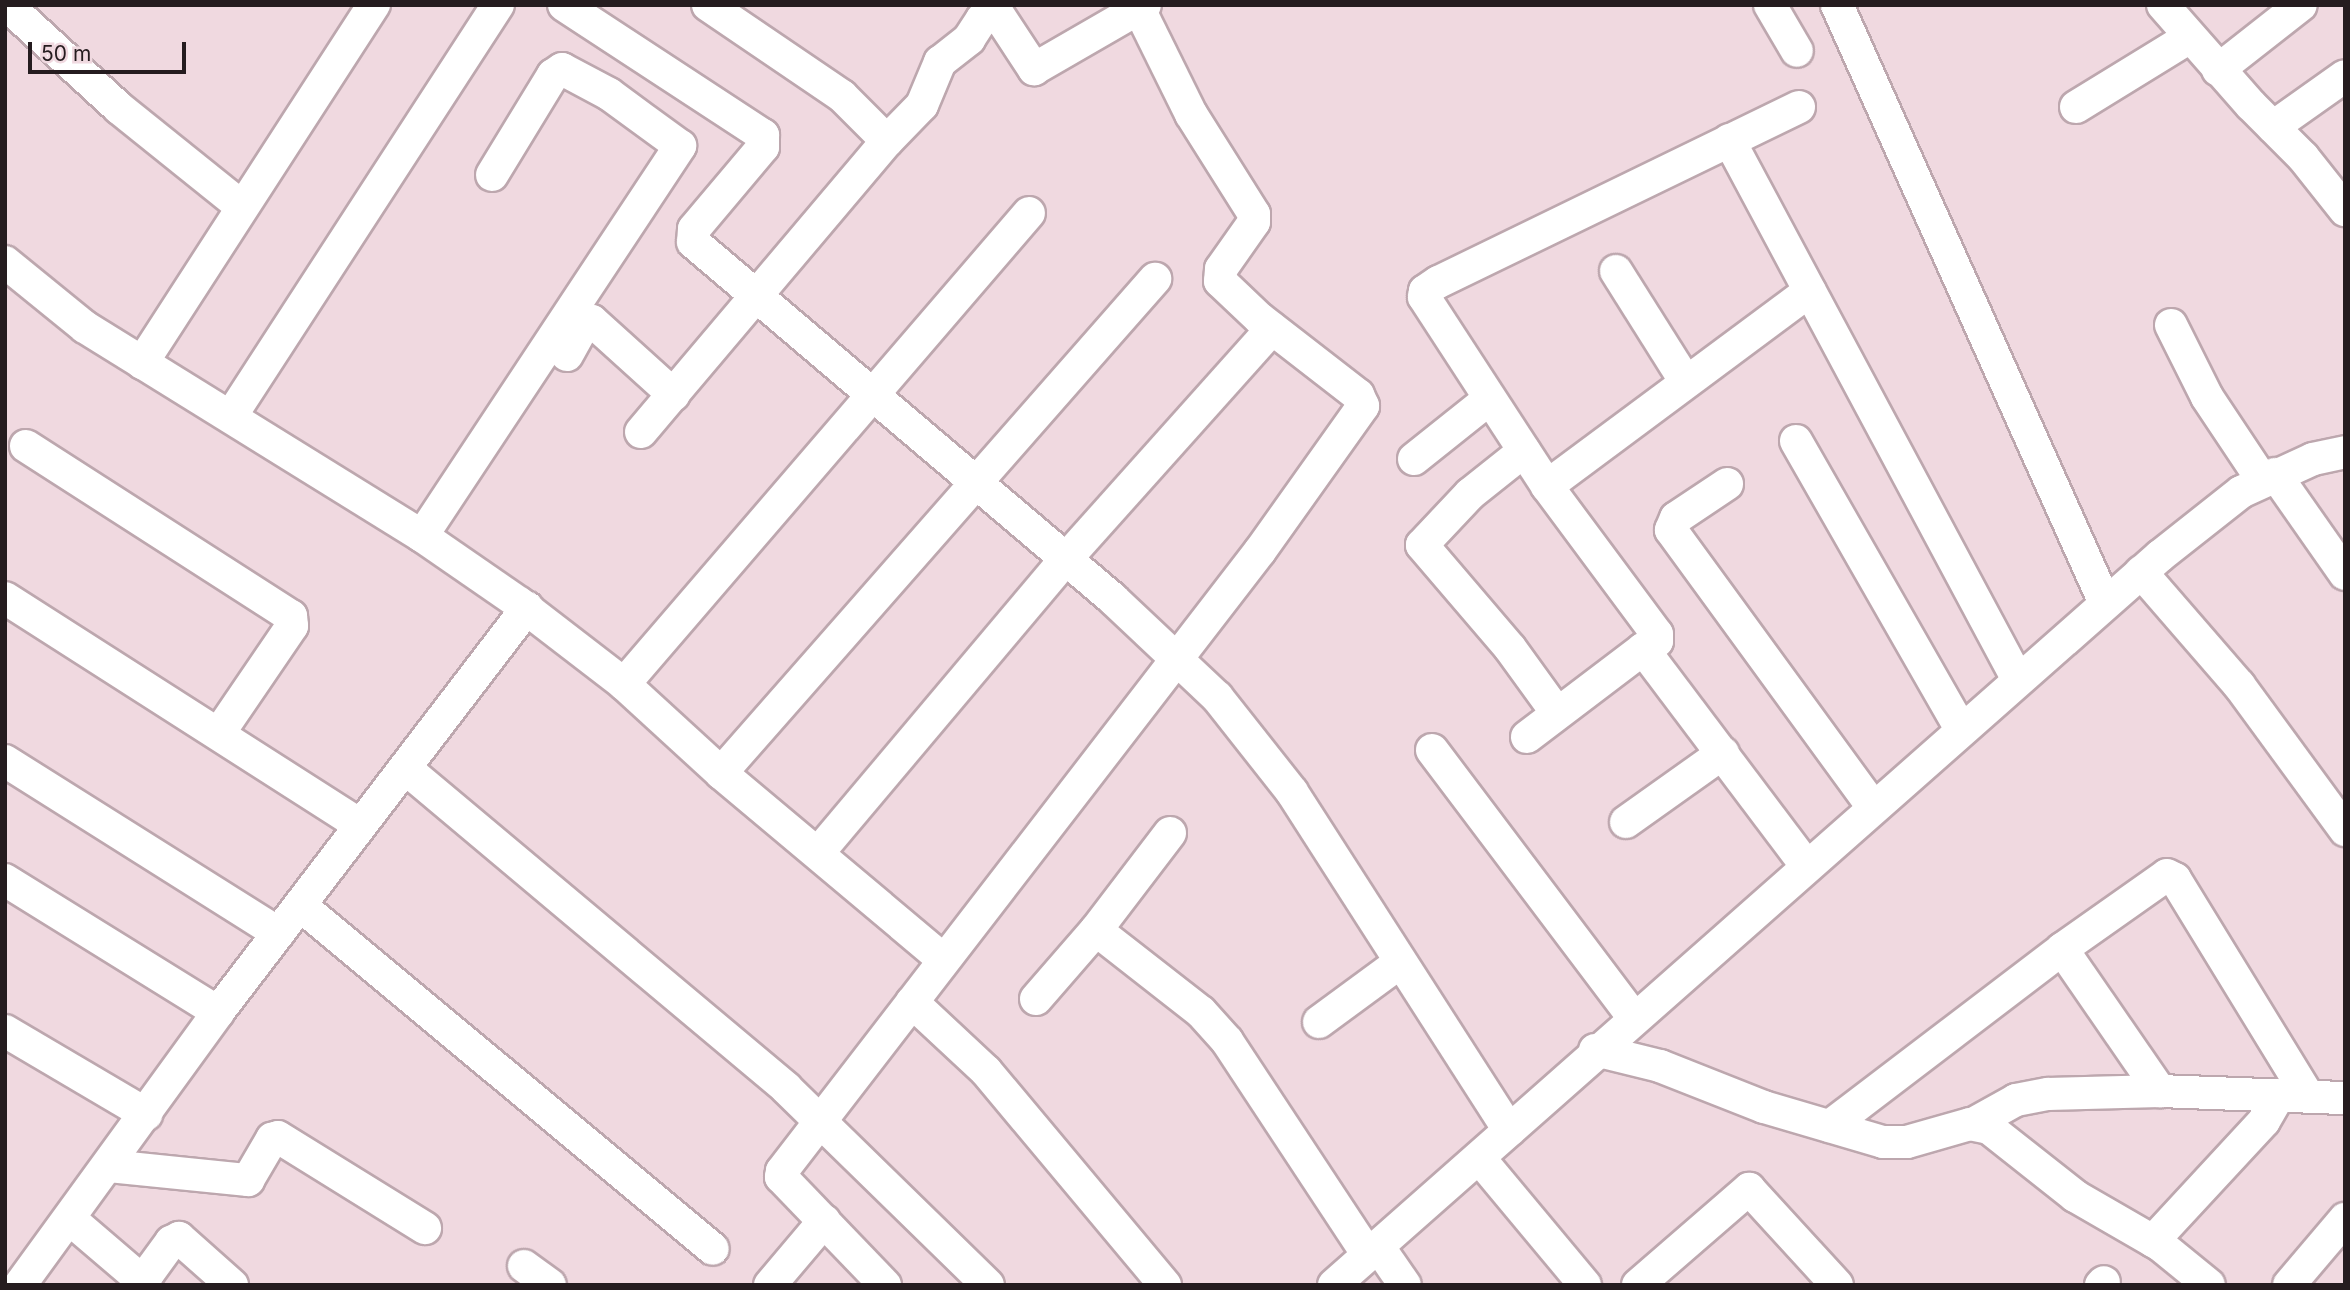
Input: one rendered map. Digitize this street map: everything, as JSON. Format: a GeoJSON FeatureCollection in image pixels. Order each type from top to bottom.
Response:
{"type":"FeatureCollection","features":[{"type":"Feature","properties":{"kind":"street"},"geometry":{"type":"LineString","coordinates":[[7,5],[119,108],[241,206]]}},
{"type":"Feature","properties":{"kind":"street"},"geometry":{"type":"LineString","coordinates":[[142,363],[241,206],[374,5]]}},
{"type":"Feature","properties":{"kind":"street"},"geometry":{"type":"LineString","coordinates":[[231,416],[498,5]]}},
{"type":"Feature","properties":{"kind":"street"},"geometry":{"type":"LineString","coordinates":[[564,5],[763,135],[763,146],[691,235],[698,247],[760,295],[1177,657],[1268,757],[1399,964],[1502,1119]]}},
{"type":"Feature","properties":{"kind":"street"},"geometry":{"type":"LineString","coordinates":[[708,5],[842,96],[887,141]]}},
{"type":"Feature","properties":{"kind":"street"},"geometry":{"type":"LineString","coordinates":[[1770,5],[1797,51]]}},
{"type":"Feature","properties":{"kind":"street"},"geometry":{"type":"LineString","coordinates":[[1837,5],[2101,594]]}},
{"type":"Feature","properties":{"kind":"street"},"geometry":{"type":"LineString","coordinates":[[2163,5],[2345,210]]}},
{"type":"Feature","properties":{"kind":"street"},"geometry":{"type":"LineString","coordinates":[[2218,70],[2301,5]]}},
{"type":"Feature","properties":{"kind":"street"},"geometry":{"type":"LineString","coordinates":[[641,432],[760,295],[887,141],[922,106],[940,62],[969,39],[982,19],[995,11],[1034,69],[1142,7],[1191,114],[1254,214],[1254,222],[1221,269],[1220,281],[1272,329],[1358,395],[1363,406],[1259,551],[943,959],[781,1177],[885,1285]]}},
{"type":"Feature","properties":{"kind":"street"},"geometry":{"type":"LineString","coordinates":[[2076,107],[2190,37]]}},
{"type":"Feature","properties":{"kind":"street"},"geometry":{"type":"LineString","coordinates":[[422,536],[680,146],[618,100],[562,69],[554,75],[492,175]]}},
{"type":"Feature","properties":{"kind":"street"},"geometry":{"type":"LineString","coordinates":[[2273,127],[2345,76]]}},
{"type":"Feature","properties":{"kind":"street"},"geometry":{"type":"LineString","coordinates":[[1527,737],[1657,641],[1657,634],[1547,486],[1427,305],[1425,291],[1798,107]]}},
{"type":"Feature","properties":{"kind":"street"},"geometry":{"type":"LineString","coordinates":[[1729,140],[2013,671]]}},
{"type":"Feature","properties":{"kind":"street"},"geometry":{"type":"LineString","coordinates":[[624,684],[871,393],[1029,213]]}},
{"type":"Feature","properties":{"kind":"street"},"geometry":{"type":"LineString","coordinates":[[5,262],[59,308],[142,363],[422,536],[527,608],[624,684],[721,773],[943,959]]}},
{"type":"Feature","properties":{"kind":"street"},"geometry":{"type":"LineString","coordinates":[[1616,271],[1686,382]]}},
{"type":"Feature","properties":{"kind":"street"},"geometry":{"type":"LineString","coordinates":[[721,773],[1154,279]]}},
{"type":"Feature","properties":{"kind":"street"},"geometry":{"type":"LineString","coordinates":[[1547,486],[1810,291]]}},
{"type":"Feature","properties":{"kind":"street"},"geometry":{"type":"LineString","coordinates":[[567,355],[585,323],[592,321],[674,395]]}},
{"type":"Feature","properties":{"kind":"street"},"geometry":{"type":"LineString","coordinates":[[2171,325],[2207,397],[2261,472],[2345,574]]}},
{"type":"Feature","properties":{"kind":"street"},"geometry":{"type":"LineString","coordinates":[[818,853],[1066,559],[1272,329]]}},
{"type":"Feature","properties":{"kind":"street"},"geometry":{"type":"LineString","coordinates":[[1414,459],[1489,400]]}},
{"type":"Feature","properties":{"kind":"street"},"geometry":{"type":"LineString","coordinates":[[1796,441],[1957,721]]}},
{"type":"Feature","properties":{"kind":"street"},"geometry":{"type":"LineString","coordinates":[[26,446],[291,616],[292,626],[219,733]]}},
{"type":"Feature","properties":{"kind":"street"},"geometry":{"type":"LineString","coordinates":[[1524,451],[1470,494],[1422,545],[1510,648],[1557,713]]}},
{"type":"Feature","properties":{"kind":"street"},"geometry":{"type":"LineString","coordinates":[[1334,1285],[1366,1245],[1480,1159],[1502,1119],[1595,1050],[1626,1007],[2101,594],[2141,572],[2241,492],[2261,472],[2345,452]]}},
{"type":"Feature","properties":{"kind":"street"},"geometry":{"type":"LineString","coordinates":[[1727,484],[1676,518],[1671,530],[1865,797]]}},
{"type":"Feature","properties":{"kind":"street"},"geometry":{"type":"LineString","coordinates":[[2141,572],[2239,685],[2345,830]]}},
{"type":"Feature","properties":{"kind":"street"},"geometry":{"type":"LineString","coordinates":[[5,598],[360,825]]}},
{"type":"Feature","properties":{"kind":"street"},"geometry":{"type":"LineString","coordinates":[[20,1285],[71,1220],[218,1012],[527,608]]}},
{"type":"Feature","properties":{"kind":"street"},"geometry":{"type":"LineString","coordinates":[[1643,649],[1800,857]]}},
{"type":"Feature","properties":{"kind":"street"},"geometry":{"type":"LineString","coordinates":[[1432,750],[1626,1007]]}},
{"type":"Feature","properties":{"kind":"street"},"geometry":{"type":"LineString","coordinates":[[1626,822],[1723,753]]}},
{"type":"Feature","properties":{"kind":"street"},"geometry":{"type":"LineString","coordinates":[[5,761],[278,933]]}},
{"type":"Feature","properties":{"kind":"street"},"geometry":{"type":"LineString","coordinates":[[405,768],[823,1121],[988,1285]]}},
{"type":"Feature","properties":{"kind":"street"},"geometry":{"type":"LineString","coordinates":[[1036,999],[1096,930],[1170,833]]}},
{"type":"Feature","properties":{"kind":"street"},"geometry":{"type":"LineString","coordinates":[[1830,1126],[2062,949],[2164,877],[2172,876],[2294,1095]]}},
{"type":"Feature","properties":{"kind":"street"},"geometry":{"type":"LineString","coordinates":[[5,880],[218,1012]]}},
{"type":"Feature","properties":{"kind":"street"},"geometry":{"type":"LineString","coordinates":[[300,905],[712,1249]]}},
{"type":"Feature","properties":{"kind":"street"},"geometry":{"type":"LineString","coordinates":[[1096,930],[1213,1025],[1250,1073],[1366,1245],[1405,1285]]}},
{"type":"Feature","properties":{"kind":"street"},"geometry":{"type":"LineString","coordinates":[[2062,949],[2160,1091]]}},
{"type":"Feature","properties":{"kind":"street"},"geometry":{"type":"LineString","coordinates":[[1319,1022],[1399,964]]}},
{"type":"Feature","properties":{"kind":"street"},"geometry":{"type":"LineString","coordinates":[[912,1002],[986,1072],[1165,1285]]}},
{"type":"Feature","properties":{"kind":"street"},"geometry":{"type":"LineString","coordinates":[[5,1031],[146,1114]]}},
{"type":"Feature","properties":{"kind":"street"},"geometry":{"type":"LineString","coordinates":[[1595,1050],[1660,1066],[1830,1126],[1899,1144],[1973,1125],[2028,1096],[2160,1091],[2345,1098]]}},
{"type":"Feature","properties":{"kind":"street"},"geometry":{"type":"LineString","coordinates":[[2153,1241],[2264,1121],[2294,1095]]}},
{"type":"Feature","properties":{"kind":"street"},"geometry":{"type":"LineString","coordinates":[[1973,1125],[1995,1132],[2091,1208],[2153,1241],[2209,1285]]}},
{"type":"Feature","properties":{"kind":"street"},"geometry":{"type":"LineString","coordinates":[[109,1166],[248,1180],[272,1139],[278,1137],[425,1228]]}},
{"type":"Feature","properties":{"kind":"street"},"geometry":{"type":"LineString","coordinates":[[1480,1159],[1585,1285]]}},
{"type":"Feature","properties":{"kind":"street"},"geometry":{"type":"LineString","coordinates":[[1638,1285],[1749,1189],[1837,1285]]}},
{"type":"Feature","properties":{"kind":"street"},"geometry":{"type":"LineString","coordinates":[[2289,1285],[2345,1219]]}},
{"type":"Feature","properties":{"kind":"street"},"geometry":{"type":"LineString","coordinates":[[71,1220],[139,1278],[146,1275],[171,1242],[179,1238],[232,1285]]}},
{"type":"Feature","properties":{"kind":"street"},"geometry":{"type":"LineString","coordinates":[[770,1285],[824,1221]]}},
{"type":"Feature","properties":{"kind":"street"},"geometry":{"type":"LineString","coordinates":[[524,1266],[550,1285]]}}]}
